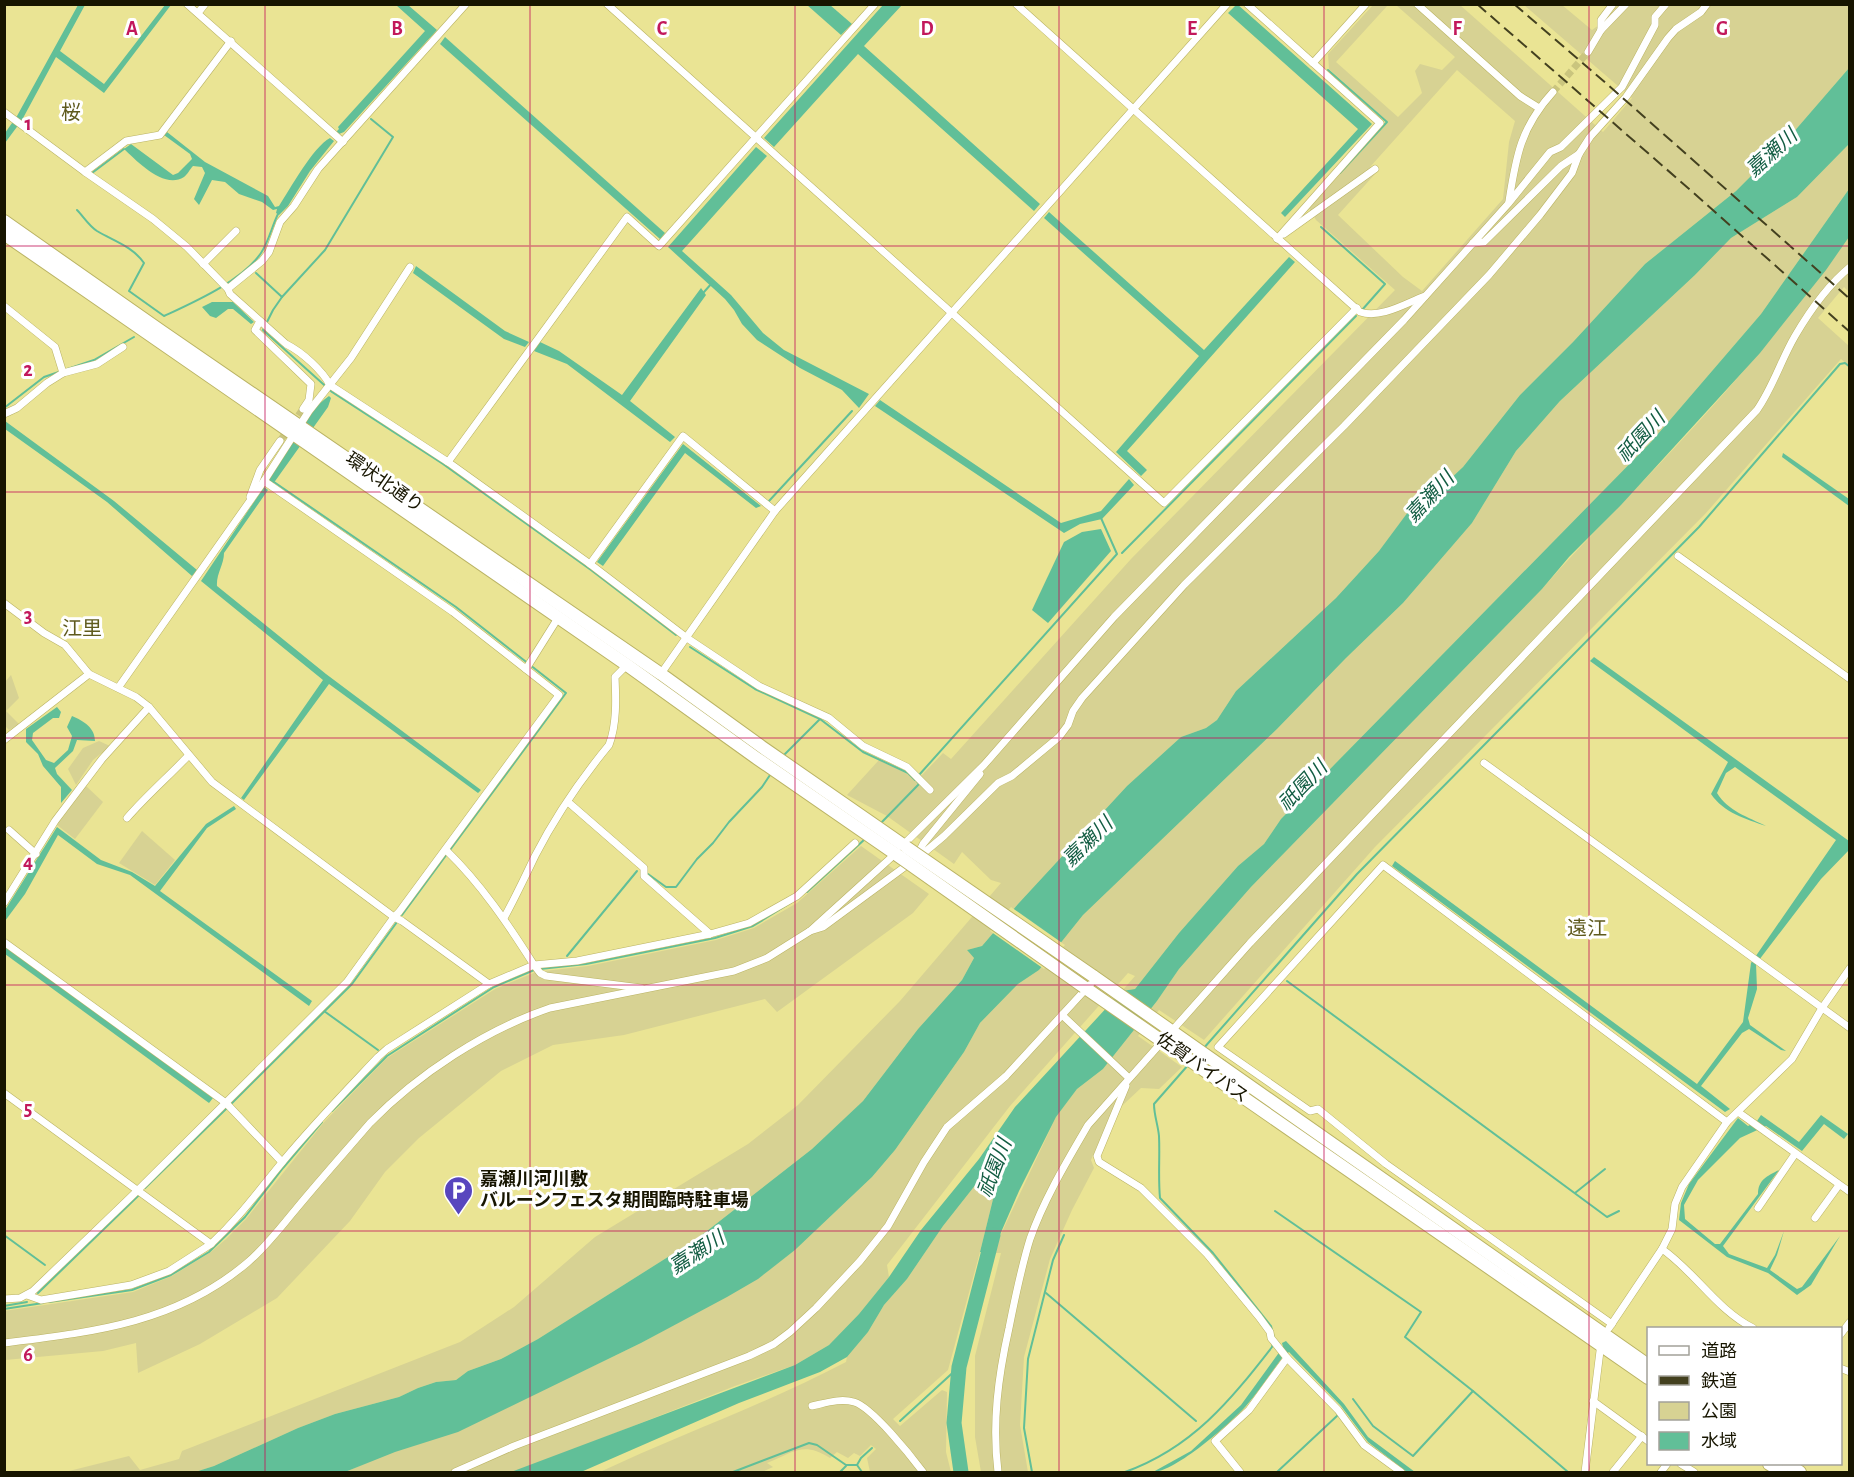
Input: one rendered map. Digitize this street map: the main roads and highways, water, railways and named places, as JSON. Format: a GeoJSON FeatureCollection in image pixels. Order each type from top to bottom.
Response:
{"type":"FeatureCollection","features":[{"type":"Feature","properties":{"kind":"highway","name":"環状北通り"},"geometry":{"type":"LineString","coordinates":[[4,221],[161,331],[558,618],[627,665],[657,679]]}},
{"type":"Feature","properties":{"kind":"highway","name":"環状北通り"},"geometry":{"type":"LineString","coordinates":[[4,234],[296,430],[657,679],[758,752]]}},
{"type":"Feature","properties":{"kind":"highway","name":"佐賀バイパス"},"geometry":{"type":"LineString","coordinates":[[758,752],[899,849],[1096,978],[1327,1147]]}},
{"type":"Feature","properties":{"kind":"highway","name":"佐賀バイパス"},"geometry":{"type":"LineString","coordinates":[[899,849],[1087,989],[1164,1042],[1327,1147],[1606,1334],[1647,1364]]}},
{"type":"Feature","properties":{"kind":"highway","name":"佐賀バイパス"},"geometry":{"type":"LineString","coordinates":[[1606,1334],[1647,1377]]}},
{"type":"Feature","properties":{"kind":"water"},"geometry":{"type":"Polygon","coordinates":[[[1237,4],[1372,124],[1285,217],[1281,213],[1358,129],[1228,13],[1237,4]]]}},
{"type":"Feature","properties":{"kind":"water"},"geometry":{"type":"Polygon","coordinates":[[[78,5],[85,5],[60,51],[104,84],[165,5],[171,5],[104,93],[56,57],[22,120],[5,143],[5,133],[17,116],[78,5]]]}},
{"type":"Feature","properties":{"kind":"water"},"geometry":{"type":"Polygon","coordinates":[[[396,5],[408,5],[437,30],[344,132],[339,134],[336,132],[338,127],[425,31],[396,5]]]}},
{"type":"Feature","properties":{"kind":"water"},"geometry":{"type":"Polygon","coordinates":[[[807,5],[830,5],[852,24],[841,35],[807,5]]]}},
{"type":"Feature","properties":{"kind":"water"},"geometry":{"type":"Polygon","coordinates":[[[883,5],[902,5],[864,46],[1040,204],[1034,211],[858,54],[774,147],[764,138],[883,5]]]}},
{"type":"Feature","properties":{"kind":"water"},"geometry":{"type":"Polygon","coordinates":[[[445,37],[665,233],[660,239],[440,44],[445,37]]]}},
{"type":"Feature","properties":{"kind":"water","name":"嘉瀬川"},"geometry":{"type":"Polygon","coordinates":[[[1849,68],[1849,144],[1797,197],[1731,238],[1695,275],[1560,401],[1516,451],[1472,523],[1403,603],[1277,729],[1083,915],[1039,970],[1018,984],[980,1023],[964,1052],[895,1150],[872,1177],[795,1250],[758,1279],[727,1297],[641,1343],[458,1432],[395,1452],[345,1472],[195,1472],[335,1414],[399,1397],[436,1382],[456,1380],[468,1371],[501,1359],[538,1339],[698,1238],[812,1149],[863,1101],[918,1029],[962,980],[974,958],[967,950],[982,946],[1127,786],[1181,737],[1206,728],[1217,720],[1236,691],[1336,598],[1379,551],[1411,508],[1422,508],[1438,483],[1448,481],[1463,467],[1520,395],[1645,264],[1736,191],[1785,142],[1849,68]]]}},
{"type":"Feature","properties":{"kind":"water"},"geometry":{"type":"Polygon","coordinates":[[[167,132],[205,162],[268,196],[275,207],[279,206],[316,150],[330,138],[334,141],[310,171],[288,206],[279,215],[276,213],[277,209],[273,210],[262,202],[239,194],[225,182],[212,180],[199,205],[194,199],[205,173],[202,167],[193,166],[184,177],[168,180],[151,172],[124,149],[131,144],[173,175],[192,159],[190,154],[164,135],[167,132]]]}},
{"type":"Feature","properties":{"kind":"water"},"geometry":{"type":"Polygon","coordinates":[[[756,147],[767,156],[682,251],[731,295],[763,333],[784,350],[869,394],[859,408],[842,390],[800,368],[757,340],[742,324],[725,299],[668,247],[756,147]]]}},
{"type":"Feature","properties":{"kind":"water"},"geometry":{"type":"Polygon","coordinates":[[[1849,189],[1849,237],[1826,270],[1760,353],[1621,505],[1569,557],[1542,589],[1251,887],[1179,969],[1157,1001],[1103,1069],[1077,1089],[1056,1117],[1019,1191],[992,1253],[980,1252],[999,1175],[984,1174],[943,1226],[907,1279],[884,1305],[868,1332],[847,1357],[820,1372],[739,1403],[581,1472],[511,1472],[795,1365],[829,1345],[859,1314],[889,1277],[921,1230],[979,1159],[1015,1107],[1122,991],[1135,989],[1179,933],[1238,866],[1264,844],[1281,819],[1651,442],[1761,314],[1849,189]]]}},
{"type":"Feature","properties":{"kind":"water"},"geometry":{"type":"Polygon","coordinates":[[[1049,212],[1204,350],[1289,257],[1295,262],[1127,451],[1147,470],[1141,476],[1116,452],[1199,356],[1044,218],[1049,212]]]}},
{"type":"Feature","properties":{"kind":"water"},"geometry":{"type":"Polygon","coordinates":[[[416,266],[505,331],[529,342],[525,347],[504,339],[413,273],[416,266]]]}},
{"type":"Feature","properties":{"kind":"water"},"geometry":{"type":"Polygon","coordinates":[[[701,288],[706,295],[630,401],[675,437],[670,442],[567,364],[534,351],[540,342],[559,351],[622,395],[701,288]]]}},
{"type":"Feature","properties":{"kind":"water"},"geometry":{"type":"Polygon","coordinates":[[[212,302],[233,302],[254,322],[251,324],[233,309],[228,309],[216,318],[210,316],[202,307],[212,302]]]}},
{"type":"Feature","properties":{"kind":"water"},"geometry":{"type":"Polygon","coordinates":[[[329,396],[331,398],[328,407],[273,484],[269,480],[296,435],[312,412],[329,396]]]}},
{"type":"Feature","properties":{"kind":"water"},"geometry":{"type":"Polygon","coordinates":[[[880,400],[1061,523],[1101,511],[1129,479],[1134,485],[1102,519],[1080,524],[1064,533],[875,406],[880,400]]]}},
{"type":"Feature","properties":{"kind":"water"},"geometry":{"type":"Polygon","coordinates":[[[5,421],[114,501],[197,570],[192,576],[107,502],[5,429],[5,421]]]}},
{"type":"Feature","properties":{"kind":"water"},"geometry":{"type":"Polygon","coordinates":[[[683,444],[761,506],[756,508],[685,453],[603,566],[597,562],[683,444]]]}},
{"type":"Feature","properties":{"kind":"water"},"geometry":{"type":"Polygon","coordinates":[[[1783,453],[1849,499],[1849,506],[1782,457],[1783,453]]]}},
{"type":"Feature","properties":{"kind":"water"},"geometry":{"type":"Polygon","coordinates":[[[264,487],[268,490],[224,553],[217,586],[326,674],[481,790],[478,793],[329,684],[244,800],[241,798],[323,680],[201,581],[264,487]]]}},
{"type":"Feature","properties":{"kind":"water"},"geometry":{"type":"Polygon","coordinates":[[[1101,529],[1111,551],[1048,623],[1032,610],[1064,542],[1082,532],[1101,529]]]}},
{"type":"Feature","properties":{"kind":"water"},"geometry":{"type":"Polygon","coordinates":[[[1594,657],[1849,841],[1849,850],[1821,879],[1756,964],[1757,989],[1748,1018],[1750,1025],[1786,1051],[1749,1029],[1742,1033],[1701,1086],[1730,1109],[1725,1112],[1392,866],[1395,861],[1697,1084],[1743,1022],[1751,963],[1836,840],[1735,767],[1726,773],[1717,793],[1733,809],[1766,826],[1722,806],[1711,794],[1728,762],[1590,661],[1594,657]]]}},
{"type":"Feature","properties":{"kind":"water"},"geometry":{"type":"Polygon","coordinates":[[[57,707],[61,712],[59,718],[53,718],[33,733],[32,740],[46,760],[54,763],[68,750],[72,736],[67,727],[72,716],[88,726],[95,736],[95,741],[77,740],[73,751],[55,768],[57,774],[72,790],[61,803],[61,787],[43,766],[38,754],[26,742],[26,729],[57,707]]]}},
{"type":"Feature","properties":{"kind":"water"},"geometry":{"type":"Polygon","coordinates":[[[234,806],[236,809],[207,828],[160,891],[312,1001],[309,1006],[130,875],[97,864],[58,835],[25,894],[5,921],[5,910],[57,827],[101,860],[132,872],[155,886],[206,824],[234,806]]]}},
{"type":"Feature","properties":{"kind":"water"},"geometry":{"type":"Polygon","coordinates":[[[5,946],[213,1098],[209,1103],[5,954],[5,946]]]}},
{"type":"Feature","properties":{"kind":"water"},"geometry":{"type":"Polygon","coordinates":[[[1761,1115],[1799,1142],[1821,1115],[1848,1134],[1844,1139],[1824,1124],[1802,1151],[1766,1126],[1740,1138],[1698,1180],[1684,1205],[1685,1219],[1715,1244],[1720,1244],[1758,1194],[1761,1182],[1779,1170],[1723,1246],[1729,1254],[1767,1268],[1775,1255],[1784,1231],[1770,1270],[1797,1289],[1802,1287],[1840,1236],[1811,1285],[1797,1295],[1768,1273],[1727,1257],[1679,1220],[1681,1203],[1689,1184],[1738,1118],[1748,1126],[1757,1121],[1761,1115]]]}},
{"type":"Feature","properties":{"kind":"water"},"geometry":{"type":"Polygon","coordinates":[[[1286,1341],[1344,1404],[1368,1437],[1415,1472],[1407,1472],[1368,1442],[1341,1406],[1289,1352],[1246,1406],[1228,1424],[1188,1456],[1163,1470],[1153,1472],[1191,1451],[1241,1405],[1283,1347],[1282,1343],[1286,1341]]]}},
{"type":"Feature","properties":{"kind":"waterway"},"geometry":{"type":"LineString","coordinates":[[1328,70],[1387,122],[1340,173]]}},
{"type":"Feature","properties":{"kind":"waterway"},"geometry":{"type":"LineString","coordinates":[[371,119],[393,137],[325,250],[282,297],[263,330],[332,392],[443,464],[591,570],[676,635]]}},
{"type":"Feature","properties":{"kind":"waterway"},"geometry":{"type":"LineString","coordinates":[[92,173],[124,149]]}},
{"type":"Feature","properties":{"kind":"waterway"},"geometry":{"type":"LineString","coordinates":[[77,210],[94,229],[128,248],[144,263],[129,291],[164,316],[217,290],[242,273],[261,253],[278,214]]}},
{"type":"Feature","properties":{"kind":"waterway"},"geometry":{"type":"LineString","coordinates":[[1321,227],[1385,284],[1362,310]]}},
{"type":"Feature","properties":{"kind":"waterway"},"geometry":{"type":"LineString","coordinates":[[256,273],[282,297]]}},
{"type":"Feature","properties":{"kind":"waterway"},"geometry":{"type":"LineString","coordinates":[[704,292],[712,283]]}},
{"type":"Feature","properties":{"kind":"waterway"},"geometry":{"type":"LineString","coordinates":[[1122,553],[1356,316]]}},
{"type":"Feature","properties":{"kind":"waterway"},"geometry":{"type":"LineString","coordinates":[[4,408],[44,377],[94,360],[134,337]]}},
{"type":"Feature","properties":{"kind":"waterway"},"geometry":{"type":"LineString","coordinates":[[1203,1049],[1357,874],[1699,527],[1840,364],[1845,363],[1850,367]]}},
{"type":"Feature","properties":{"kind":"waterway"},"geometry":{"type":"LineString","coordinates":[[769,501],[852,411]]}},
{"type":"Feature","properties":{"kind":"waterway"},"geometry":{"type":"LineString","coordinates":[[274,482],[456,607],[566,693],[450,850]]}},
{"type":"Feature","properties":{"kind":"waterway"},"geometry":{"type":"LineString","coordinates":[[919,775],[1117,554],[1101,518]]}},
{"type":"Feature","properties":{"kind":"waterway"},"geometry":{"type":"LineString","coordinates":[[690,647],[755,689],[820,719],[863,752],[908,773],[915,780]]}},
{"type":"Feature","properties":{"kind":"waterway"},"geometry":{"type":"LineString","coordinates":[[784,755],[820,719]]}},
{"type":"Feature","properties":{"kind":"waterway"},"geometry":{"type":"LineString","coordinates":[[648,874],[666,887],[676,887],[697,859],[762,787],[772,772]]}},
{"type":"Feature","properties":{"kind":"waterway"},"geometry":{"type":"LineString","coordinates":[[879,825],[919,784],[915,779]]}},
{"type":"Feature","properties":{"kind":"waterway"},"geometry":{"type":"LineString","coordinates":[[807,892],[865,839]]}},
{"type":"Feature","properties":{"kind":"waterway"},"geometry":{"type":"LineString","coordinates":[[402,915],[447,854]]}},
{"type":"Feature","properties":{"kind":"waterway"},"geometry":{"type":"LineString","coordinates":[[567,956],[637,871]]}},
{"type":"Feature","properties":{"kind":"waterway"},"geometry":{"type":"LineString","coordinates":[[540,969],[586,964],[715,938],[753,926],[800,897]]}},
{"type":"Feature","properties":{"kind":"waterway"},"geometry":{"type":"LineString","coordinates":[[231,1104],[352,984],[397,922]]}},
{"type":"Feature","properties":{"kind":"waterway"},"geometry":{"type":"LineString","coordinates":[[332,1111],[387,1056],[494,987],[534,970]]}},
{"type":"Feature","properties":{"kind":"waterway"},"geometry":{"type":"LineString","coordinates":[[1287,981],[1607,1217],[1619,1211]]}},
{"type":"Feature","properties":{"kind":"waterway"},"geometry":{"type":"LineString","coordinates":[[324,1011],[378,1050]]}},
{"type":"Feature","properties":{"kind":"waterway"},"geometry":{"type":"LineString","coordinates":[[1189,1064],[1154,1104],[1159,1136],[1160,1198],[1213,1253],[1271,1326],[1274,1338]]}},
{"type":"Feature","properties":{"kind":"waterway"},"geometry":{"type":"LineString","coordinates":[[145,1188],[227,1108]]}},
{"type":"Feature","properties":{"kind":"waterway"},"geometry":{"type":"LineString","coordinates":[[49,1302],[132,1290],[171,1275],[209,1252],[245,1217],[322,1122]]}},
{"type":"Feature","properties":{"kind":"waterway"},"geometry":{"type":"LineString","coordinates":[[1575,1193],[1605,1169]]}},
{"type":"Feature","properties":{"kind":"waterway"},"geometry":{"type":"LineString","coordinates":[[38,1293],[139,1195]]}},
{"type":"Feature","properties":{"kind":"waterway"},"geometry":{"type":"LineString","coordinates":[[1275,1211],[1421,1312],[1405,1337],[1568,1472]]}},
{"type":"Feature","properties":{"kind":"waterway"},"geometry":{"type":"LineString","coordinates":[[4,1235],[45,1265]]}},
{"type":"Feature","properties":{"kind":"waterway","name":"祇園川"},"geometry":{"type":"LineString","coordinates":[[961,1472],[954,1423],[959,1367],[993,1235]]}},
{"type":"Feature","properties":{"kind":"waterway"},"geometry":{"type":"LineString","coordinates":[[1032,1472],[1024,1428],[1028,1359],[1053,1260],[1064,1235]]}},
{"type":"Feature","properties":{"kind":"waterway"},"geometry":{"type":"LineString","coordinates":[[1046,1293],[1196,1421]]}},
{"type":"Feature","properties":{"kind":"waterway"},"geometry":{"type":"LineString","coordinates":[[4,1306],[27,1302]]}},
{"type":"Feature","properties":{"kind":"waterway"},"geometry":{"type":"LineString","coordinates":[[4,1309],[43,1303]]}},
{"type":"Feature","properties":{"kind":"waterway"},"geometry":{"type":"LineString","coordinates":[[1125,1472],[1170,1450],[1208,1421],[1241,1386],[1273,1343]]}},
{"type":"Feature","properties":{"kind":"waterway"},"geometry":{"type":"LineString","coordinates":[[900,1421],[959,1367]]}},
{"type":"Feature","properties":{"kind":"waterway"},"geometry":{"type":"LineString","coordinates":[[1353,1399],[1373,1426],[1413,1456],[1473,1391]]}},
{"type":"Feature","properties":{"kind":"waterway"},"geometry":{"type":"LineString","coordinates":[[1277,1472],[1338,1415]]}},
{"type":"Feature","properties":{"kind":"waterway"},"geometry":{"type":"LineString","coordinates":[[733,1472],[809,1443],[817,1445],[846,1465],[857,1465]]}},
{"type":"Feature","properties":{"kind":"waterway"},"geometry":{"type":"LineString","coordinates":[[857,1465],[872,1448]]}},
{"type":"Feature","properties":{"kind":"waterway"},"geometry":{"type":"LineString","coordinates":[[857,1465],[862,1472]]}},
{"type":"Feature","properties":{"kind":"waterway"},"geometry":{"type":"LineString","coordinates":[[840,1472],[846,1466]]}},
{"type":"Feature","properties":{"kind":"tunnel"},"geometry":{"type":"LineString","coordinates":[[1553,92],[1588,52]]}},
{"type":"Feature","properties":{"kind":"tunnel"},"geometry":{"type":"LineString","coordinates":[[280,441],[303,409]]}},
{"type":"Feature","properties":{"kind":"railway"},"geometry":{"type":"LineString","coordinates":[[1477,4],[1850,332]]}},
{"type":"Feature","properties":{"kind":"railway"},"geometry":{"type":"LineString","coordinates":[[1514,4],[1850,299]]}},
{"type":"Feature","properties":{"kind":"place","name":"嘉瀬川河川敷 バルーンフェスタ期間臨時駐車場"},"geometry":{"type":"Point","coordinates":[459,1216]}},
{"type":"Feature","properties":{"kind":"district","name":"桜"},"geometry":{"type":"Point","coordinates":[71,113]}},
{"type":"Feature","properties":{"kind":"district","name":"江里"},"geometry":{"type":"Point","coordinates":[82,629]}},
{"type":"Feature","properties":{"kind":"district","name":"遠江"},"geometry":{"type":"Point","coordinates":[1587,929]}}]}
